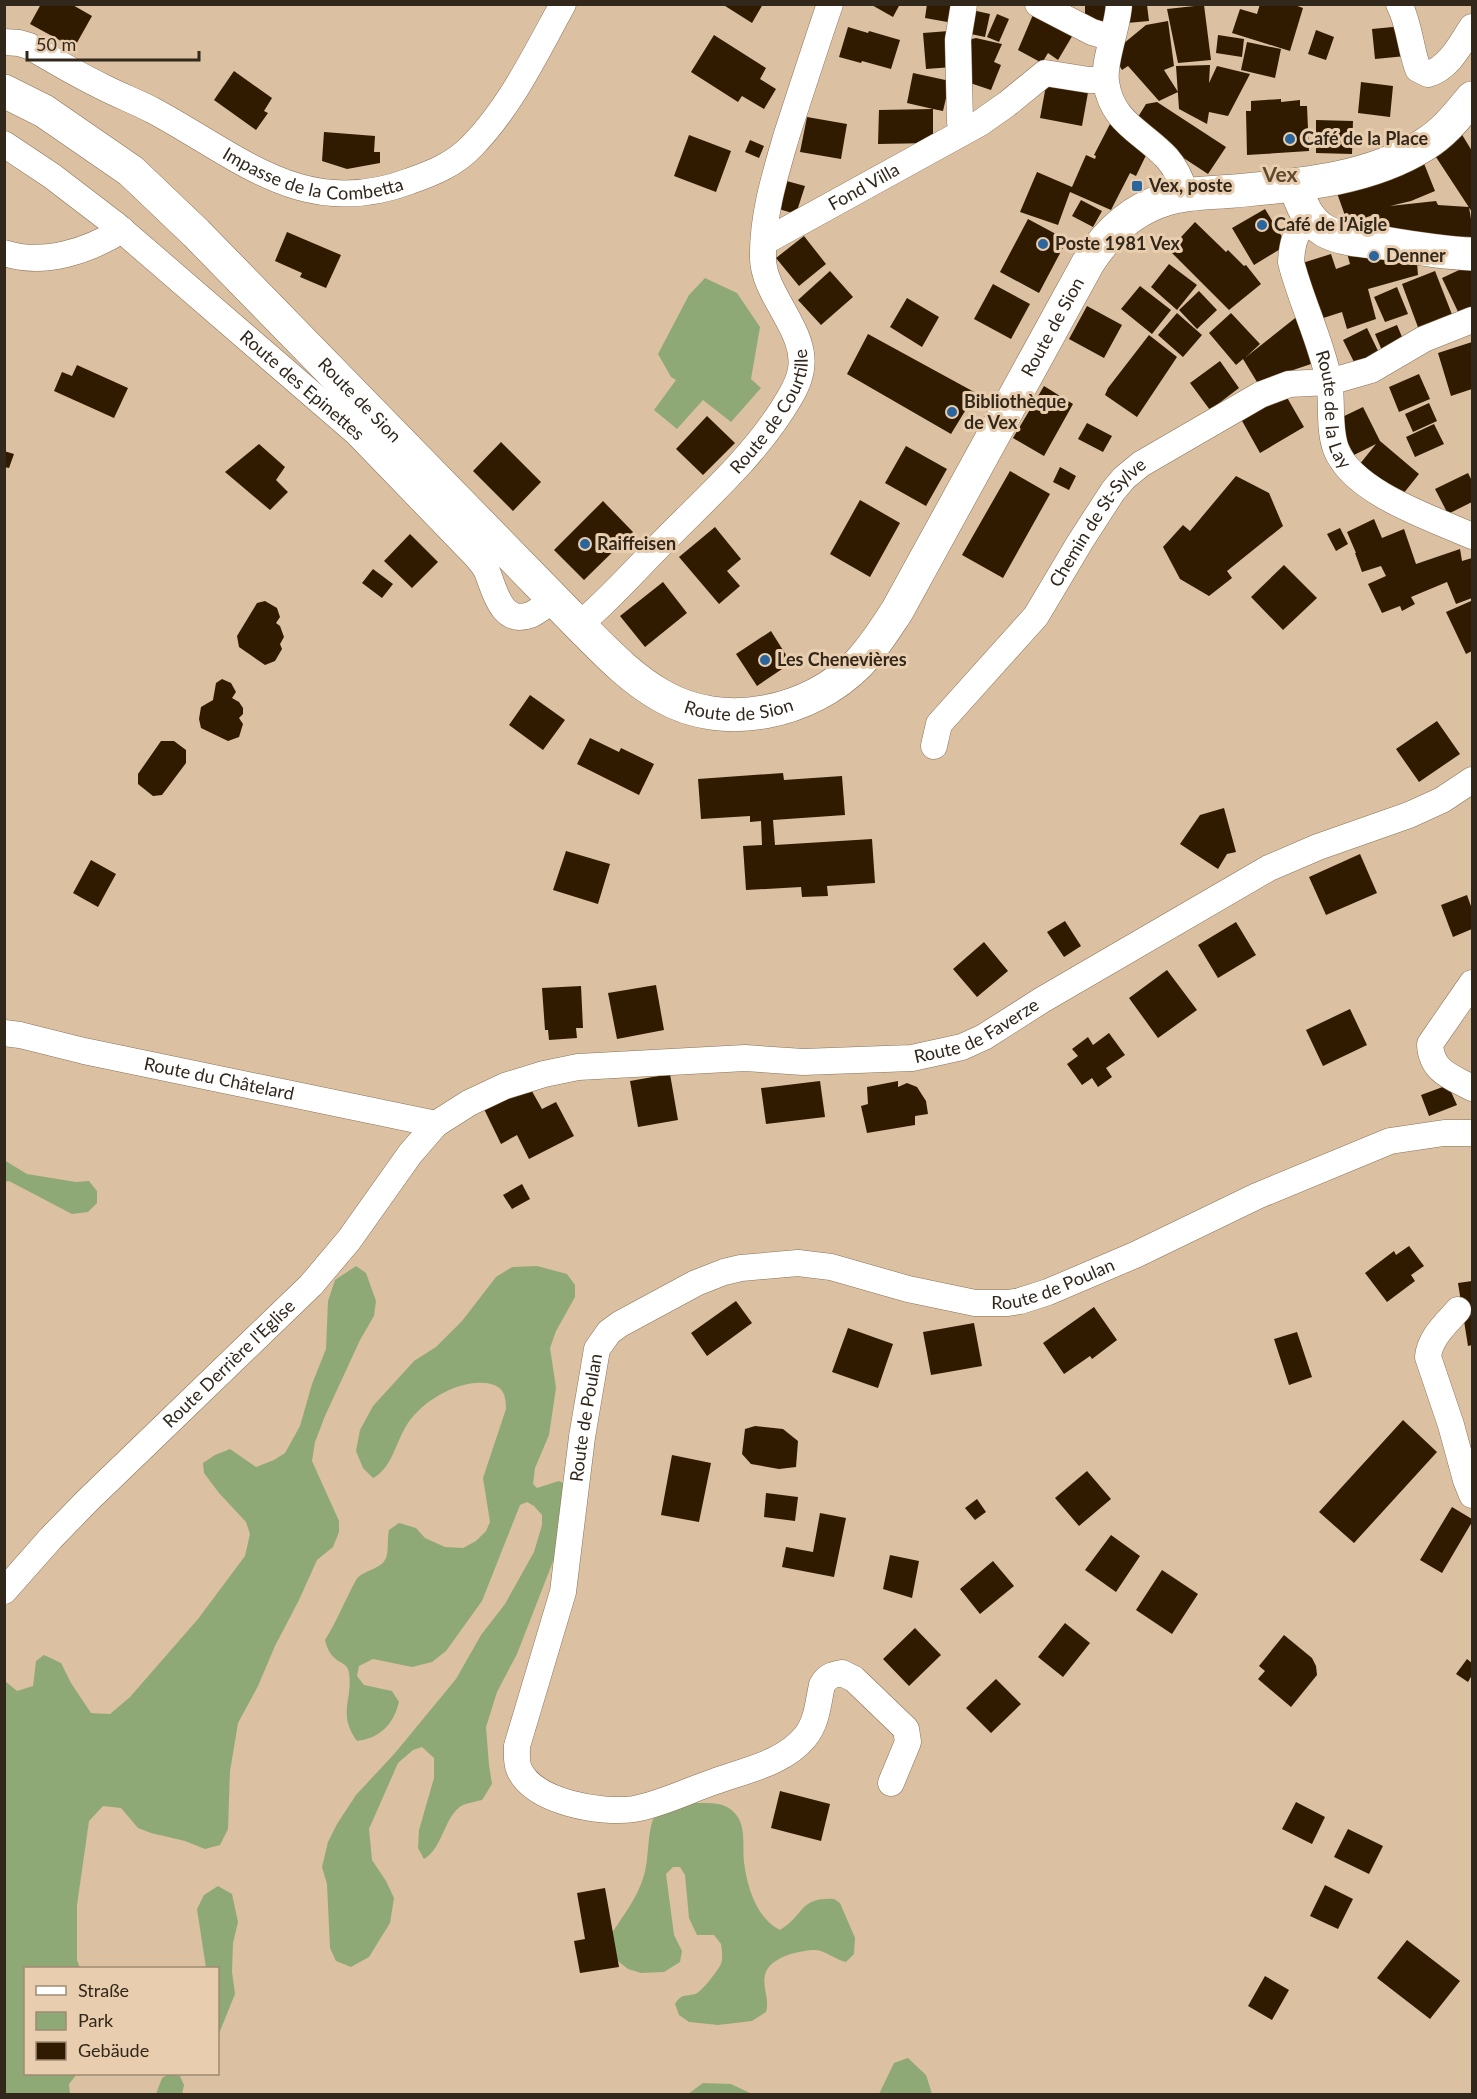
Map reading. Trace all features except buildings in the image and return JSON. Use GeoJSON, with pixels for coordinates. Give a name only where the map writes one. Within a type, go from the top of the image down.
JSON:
{"type":"FeatureCollection","features":[{"type":"Feature","properties":{"kind":"main road","name":"Route de Sion"},"geometry":{"type":"LineString","coordinates":[[4,68],[55,97],[99,133],[131,171]]}},
{"type":"Feature","properties":{"kind":"main road","name":"Route de Sion"},"geometry":{"type":"LineString","coordinates":[[4,91],[44,111],[131,171],[196,233],[579,626],[641,684],[664,698],[696,710],[737,714],[776,709],[813,696],[839,680],[872,648],[897,611],[1100,244],[1114,229],[1146,207],[1168,199],[1186,195],[1295,185],[1344,177],[1388,163],[1425,145],[1450,124],[1473,98]]}},
{"type":"Feature","properties":{"kind":"main road"},"geometry":{"type":"LineString","coordinates":[[1295,185],[1302,206],[1309,217],[1323,230],[1332,234],[1473,254]]}},
{"type":"Feature","properties":{"kind":"street","name":"Impasse de la Combetta"},"geometry":{"type":"LineString","coordinates":[[4,42],[29,46],[99,85],[152,110],[270,178],[298,189],[329,195],[361,193],[397,186],[438,171],[472,146],[500,113],[524,76],[563,4]]}},
{"type":"Feature","properties":{"kind":"street","name":"Route de Courtille"},"geometry":{"type":"LineString","coordinates":[[579,626],[741,462],[769,430],[792,394],[801,373],[801,355],[796,337],[767,277],[763,261],[766,211],[808,66],[830,4]]}},
{"type":"Feature","properties":{"kind":"street"},"geometry":{"type":"LineString","coordinates":[[964,4],[958,40],[960,122],[964,131]]}},
{"type":"Feature","properties":{"kind":"street"},"geometry":{"type":"LineString","coordinates":[[1038,4],[1092,32],[1112,38]]}},
{"type":"Feature","properties":{"kind":"street"},"geometry":{"type":"LineString","coordinates":[[1119,4],[1106,80],[1112,107],[1123,120],[1168,159],[1180,178],[1186,195]]}},
{"type":"Feature","properties":{"kind":"street"},"geometry":{"type":"LineString","coordinates":[[1399,4],[1408,26],[1414,57],[1419,69],[1428,74],[1437,71],[1447,63],[1473,27]]}},
{"type":"Feature","properties":{"kind":"street","name":"Fond Villa"},"geometry":{"type":"LineString","coordinates":[[764,242],[994,114],[1045,73],[1089,80],[1106,80]]}},
{"type":"Feature","properties":{"kind":"street","name":"Route des Epinettes"},"geometry":{"type":"LineString","coordinates":[[4,144],[52,176],[122,230],[357,433],[476,555],[488,574],[496,600],[506,610],[513,614],[527,616],[554,600]]}},
{"type":"Feature","properties":{"kind":"street","name":"Route de la Lay"},"geometry":{"type":"LineString","coordinates":[[1309,217],[1298,228],[1291,262],[1329,382],[1331,428],[1344,464],[1354,476],[1389,499],[1473,536]]}},
{"type":"Feature","properties":{"kind":"street"},"geometry":{"type":"LineString","coordinates":[[4,253],[26,257],[57,255],[93,246],[122,230]]}},
{"type":"Feature","properties":{"kind":"street","name":"Chemin de St-Sylve"},"geometry":{"type":"LineString","coordinates":[[934,746],[939,724],[1036,616],[1085,533],[1124,478],[1142,464],[1260,395],[1290,384],[1329,382],[1371,370],[1424,339],[1473,320]]}},
{"type":"Feature","properties":{"kind":"street","name":"Route de Faverze"},"geometry":{"type":"LineString","coordinates":[[436,1124],[469,1103],[505,1086],[543,1074],[578,1067],[734,1059],[803,1062],[912,1058],[962,1047],[984,1037],[1042,1000],[1269,868],[1318,847],[1410,815],[1442,800],[1473,780]]}},
{"type":"Feature","properties":{"kind":"street"},"geometry":{"type":"LineString","coordinates":[[1473,983],[1430,1044],[1430,1055],[1436,1067],[1473,1088]]}},
{"type":"Feature","properties":{"kind":"street","name":"Route du Châtelard"},"geometry":{"type":"LineString","coordinates":[[4,1032],[84,1051],[436,1124]]}},
{"type":"Feature","properties":{"kind":"street","name":"Route Derrière l'Eglise"},"geometry":{"type":"LineString","coordinates":[[4,1591],[87,1501],[312,1285],[349,1240],[410,1154],[436,1124]]}},
{"type":"Feature","properties":{"kind":"street","name":"Route de Poulan"},"geometry":{"type":"LineString","coordinates":[[891,1783],[908,1742],[906,1730],[854,1679],[842,1673],[830,1675],[825,1679],[811,1729],[790,1751],[771,1761],[657,1803],[623,1810],[584,1807],[552,1797],[528,1783],[519,1768],[517,1746],[563,1592],[582,1437],[597,1348],[609,1332],[620,1323],[696,1283],[724,1272],[741,1268],[798,1263],[831,1267],[908,1289],[975,1303],[1020,1301],[1048,1292],[1136,1255],[1257,1196],[1390,1141],[1444,1133],[1473,1133]]}},
{"type":"Feature","properties":{"kind":"street"},"geometry":{"type":"LineString","coordinates":[[1458,1310],[1435,1337],[1428,1357],[1451,1425],[1466,1480],[1473,1495]]}},
{"type":"Feature","properties":{"kind":"green space"},"geometry":{"type":"Polygon","coordinates":[[[705,278],[737,293],[760,327],[751,379],[761,388],[731,422],[703,400],[677,429],[654,410],[676,380],[671,377],[658,354],[689,295],[705,278]]]}},
{"type":"Feature","properties":{"kind":"green space"},"geometry":{"type":"Polygon","coordinates":[[[4,1160],[27,1174],[76,1182],[89,1181],[97,1191],[97,1203],[88,1212],[72,1214],[9,1181],[5,1182],[4,1160]]]}},
{"type":"Feature","properties":{"kind":"green space"},"geometry":{"type":"Polygon","coordinates":[[[356,1266],[366,1273],[376,1301],[374,1316],[360,1340],[315,1442],[312,1461],[339,1521],[339,1532],[333,1547],[317,1560],[258,1686],[238,1723],[230,1771],[228,1829],[220,1845],[205,1849],[138,1828],[121,1808],[103,1806],[89,1821],[77,1905],[77,1960],[80,1967],[24,1967],[24,2075],[76,2075],[69,2084],[70,2094],[5,2094],[5,1681],[17,1691],[33,1686],[36,1661],[44,1655],[61,1663],[91,1713],[110,1714],[130,1697],[198,1619],[245,1556],[250,1534],[246,1522],[204,1473],[203,1463],[230,1449],[256,1467],[285,1453],[300,1426],[312,1384],[326,1349],[328,1301],[335,1280],[356,1266]]]}},
{"type":"Feature","properties":{"kind":"green space"},"geometry":{"type":"Polygon","coordinates":[[[537,1266],[567,1274],[575,1285],[575,1297],[556,1331],[550,1348],[556,1388],[549,1435],[535,1468],[533,1484],[537,1488],[559,1481],[565,1484],[566,1493],[559,1516],[557,1551],[517,1654],[497,1692],[486,1727],[492,1784],[482,1800],[463,1805],[457,1810],[436,1847],[424,1859],[418,1848],[419,1830],[434,1778],[434,1758],[422,1747],[413,1750],[398,1763],[369,1829],[372,1860],[394,1898],[390,1923],[369,1957],[351,1967],[336,1961],[330,1948],[327,1884],[322,1867],[328,1842],[356,1795],[395,1753],[456,1679],[481,1635],[505,1604],[534,1552],[542,1525],[542,1515],[534,1506],[527,1502],[520,1505],[482,1601],[446,1651],[432,1662],[412,1667],[373,1659],[359,1666],[357,1676],[364,1685],[392,1691],[399,1702],[393,1717],[384,1729],[372,1737],[357,1741],[351,1731],[347,1715],[350,1683],[348,1668],[331,1654],[325,1640],[356,1580],[384,1562],[387,1555],[389,1530],[399,1523],[416,1528],[425,1538],[445,1547],[463,1548],[476,1541],[486,1531],[490,1522],[483,1478],[506,1409],[505,1397],[499,1387],[479,1383],[454,1388],[430,1401],[411,1418],[388,1463],[373,1478],[363,1468],[356,1451],[360,1430],[373,1406],[414,1361],[436,1347],[462,1321],[496,1277],[512,1267],[537,1266]]]}},
{"type":"Feature","properties":{"kind":"green space"},"geometry":{"type":"Polygon","coordinates":[[[694,1803],[724,1805],[738,1818],[743,1831],[744,1862],[750,1891],[759,1910],[772,1925],[780,1930],[808,1904],[823,1899],[834,1899],[840,1903],[855,1938],[854,1954],[846,1962],[816,1950],[794,1953],[772,1964],[764,1980],[766,2012],[752,2021],[718,2025],[689,2022],[679,2015],[675,2004],[677,2001],[702,1989],[721,1964],[722,1957],[721,1944],[714,1935],[697,1935],[689,1918],[685,1875],[680,1867],[673,1867],[666,1874],[674,1935],[682,1951],[680,1962],[664,1972],[641,1973],[628,1969],[613,1957],[607,1941],[630,1906],[641,1884],[646,1868],[653,1819],[669,1810],[694,1803]]]}},
{"type":"Feature","properties":{"kind":"green space"},"geometry":{"type":"Polygon","coordinates":[[[218,1886],[232,1894],[238,1922],[233,1943],[232,1972],[235,1994],[219,2034],[219,1967],[206,1967],[197,1909],[204,1895],[218,1886]]]}},
{"type":"Feature","properties":{"kind":"green space"},"geometry":{"type":"Polygon","coordinates":[[[908,2058],[926,2075],[932,2094],[879,2094],[894,2063],[908,2058]]]}},
{"type":"Feature","properties":{"kind":"green space"},"geometry":{"type":"Polygon","coordinates":[[[167,2075],[180,2076],[184,2085],[182,2094],[156,2094],[162,2078],[167,2075]]]}},
{"type":"Feature","properties":{"kind":"green space"},"geometry":{"type":"Polygon","coordinates":[[[703,2083],[731,2084],[752,2094],[688,2094],[703,2083]]]}},
{"type":"Feature","properties":{"kind":"place","name":"Café de la Place"},"geometry":{"type":"Point","coordinates":[1290,139]}},
{"type":"Feature","properties":{"kind":"place","name":"Vex, poste"},"geometry":{"type":"Point","coordinates":[1137,186]}},
{"type":"Feature","properties":{"kind":"place","name":"Café de l’Aigle"},"geometry":{"type":"Point","coordinates":[1262,225]}},
{"type":"Feature","properties":{"kind":"place","name":"Poste 1981 Vex"},"geometry":{"type":"Point","coordinates":[1043,244]}},
{"type":"Feature","properties":{"kind":"place","name":"Denner"},"geometry":{"type":"Point","coordinates":[1374,256]}},
{"type":"Feature","properties":{"kind":"place","name":"Bibliothèque de Vex"},"geometry":{"type":"Point","coordinates":[952,412]}},
{"type":"Feature","properties":{"kind":"place","name":"Raiffeisen"},"geometry":{"type":"Point","coordinates":[585,544]}},
{"type":"Feature","properties":{"kind":"place","name":"Les Chenevières"},"geometry":{"type":"Point","coordinates":[765,660]}},
{"type":"Feature","properties":{"kind":"district","name":"Vex"},"geometry":{"type":"Point","coordinates":[1280,175]}}]}
